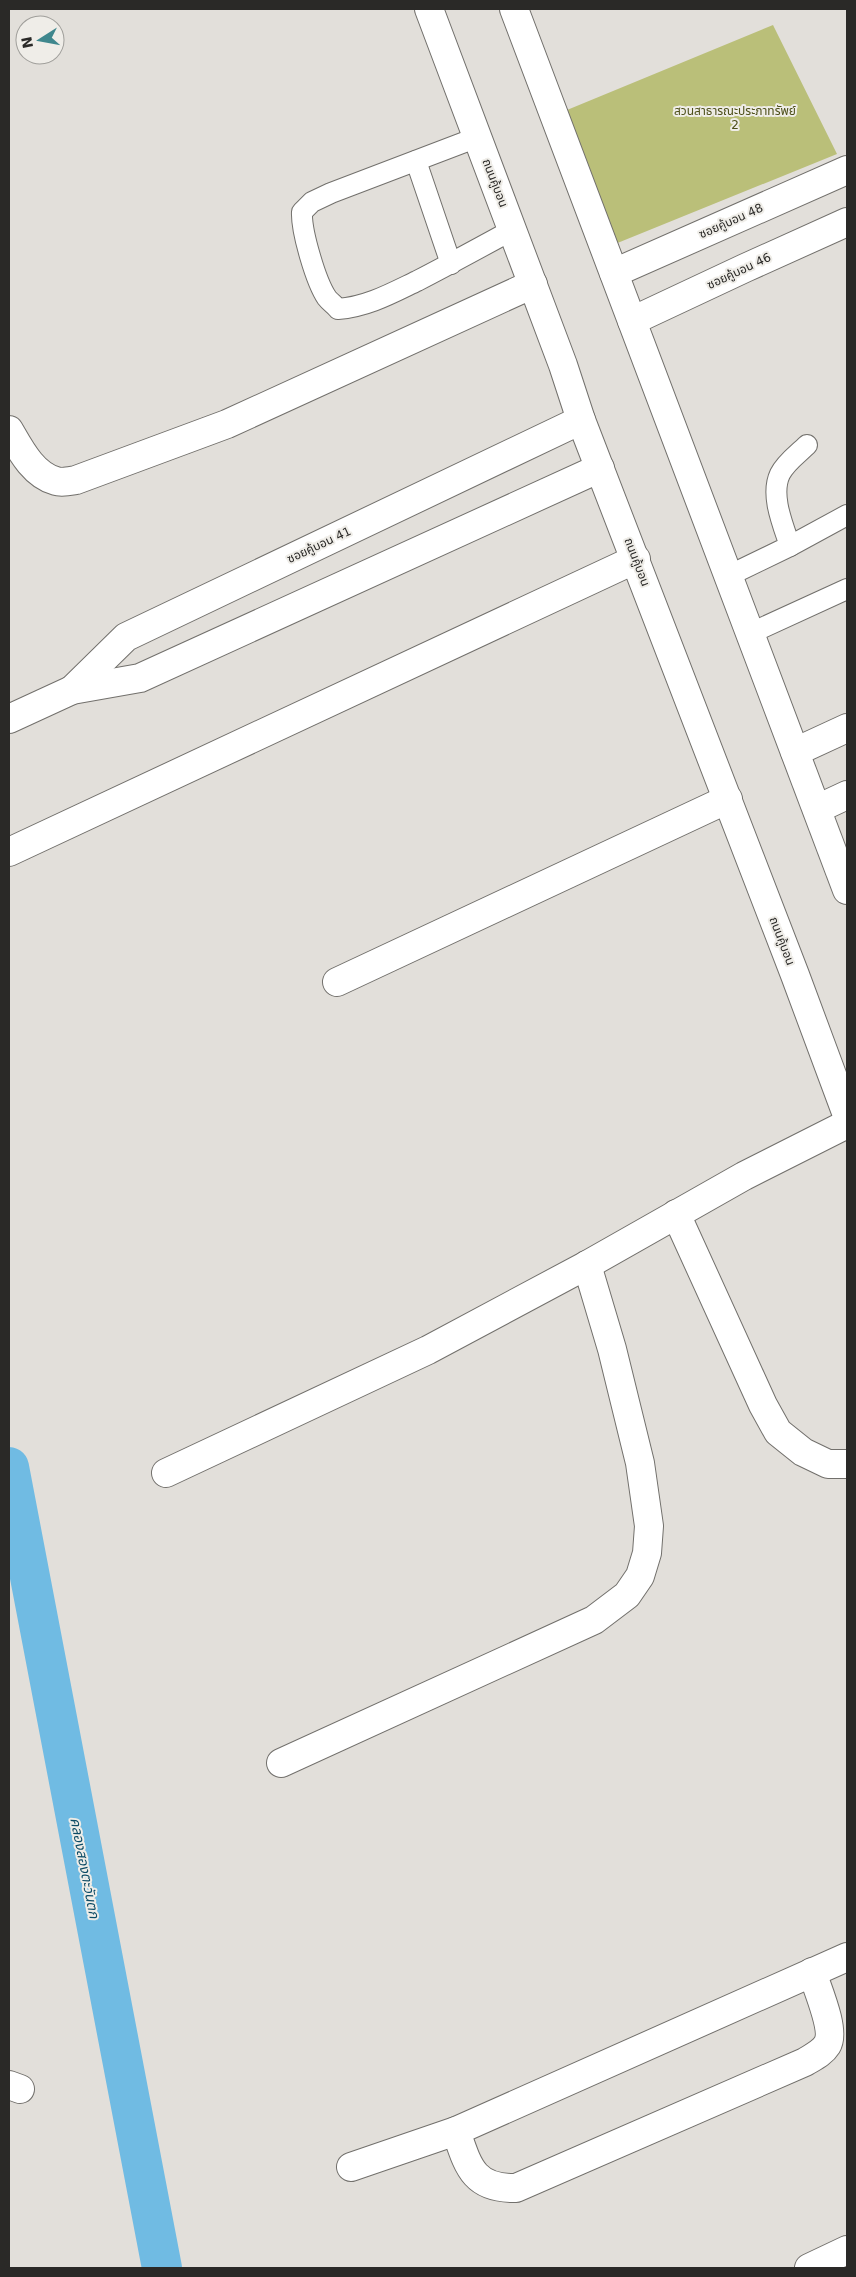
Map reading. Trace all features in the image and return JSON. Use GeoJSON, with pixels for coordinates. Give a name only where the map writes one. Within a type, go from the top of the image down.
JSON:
{"type":"FeatureCollection","features":[{"type":"Feature","properties":{"kind":"street","name":"ถนนคู้บอน"},"geometry":{"type":"LineString","coordinates":[[429,9],[564,365],[581,420],[728,799],[847,1115]]}},
{"type":"Feature","properties":{"kind":"street"},"geometry":{"type":"LineString","coordinates":[[514,9],[847,890]]}},
{"type":"Feature","properties":{"kind":"street","name":"ซอยคู้บอน 48"},"geometry":{"type":"LineString","coordinates":[[614,273],[847,170]]}},
{"type":"Feature","properties":{"kind":"street","name":"ซอยคู้บอน 46"},"geometry":{"type":"LineString","coordinates":[[632,321],[847,222]]}},
{"type":"Feature","properties":{"kind":"street"},"geometry":{"type":"LineString","coordinates":[[9,430],[23,454],[37,470],[57,482],[76,480],[227,424],[533,284]]}},
{"type":"Feature","properties":{"kind":"street","name":"ซอยคู้บอน 41"},"geometry":{"type":"LineString","coordinates":[[72,690],[126,637],[581,420]]}},
{"type":"Feature","properties":{"kind":"street","name":"ซอยคู้บอน 41"},"geometry":{"type":"LineString","coordinates":[[9,719],[72,690],[140,678],[600,468]]}},
{"type":"Feature","properties":{"kind":"street"},"geometry":{"type":"LineString","coordinates":[[9,852],[636,559]]}},
{"type":"Feature","properties":{"kind":"street"},"geometry":{"type":"LineString","coordinates":[[795,752],[847,728]]}},
{"type":"Feature","properties":{"kind":"street"},"geometry":{"type":"LineString","coordinates":[[817,809],[847,795]]}},
{"type":"Feature","properties":{"kind":"street"},"geometry":{"type":"LineString","coordinates":[[337,982],[728,799]]}},
{"type":"Feature","properties":{"kind":"street"},"geometry":{"type":"LineString","coordinates":[[166,1473],[428,1350],[587,1265],[744,1176],[847,1124]]}},
{"type":"Feature","properties":{"kind":"street"},"geometry":{"type":"LineString","coordinates":[[676,1214],[763,1405],[778,1432],[803,1452],[828,1464],[847,1464]]}},
{"type":"Feature","properties":{"kind":"street"},"geometry":{"type":"LineString","coordinates":[[281,1762],[594,1620],[627,1596],[640,1576],[647,1554],[649,1526],[640,1463],[612,1349],[587,1265]]}},
{"type":"Feature","properties":{"kind":"street"},"geometry":{"type":"LineString","coordinates":[[351,2167],[456,2131],[847,1957]]}},
{"type":"Feature","properties":{"kind":"street"},"geometry":{"type":"LineString","coordinates":[[456,2131],[468,2166],[482,2181],[498,2188],[516,2188],[805,2062],[820,2053],[828,2043],[830,2032],[812,1972]]}},
{"type":"Feature","properties":{"kind":"street"},"geometry":{"type":"LineString","coordinates":[[809,2268],[847,2250]]}},
{"type":"Feature","properties":{"kind":"lane"},"geometry":{"type":"LineString","coordinates":[[478,137],[312,202],[302,212],[302,223],[319,281],[328,299],[338,309],[355,308],[380,299],[451,264],[512,230]]}},
{"type":"Feature","properties":{"kind":"lane"},"geometry":{"type":"LineString","coordinates":[[416,161],[451,264]]}},
{"type":"Feature","properties":{"kind":"lane"},"geometry":{"type":"LineString","coordinates":[[790,546],[780,512],[777,490],[780,474],[807,445]]}},
{"type":"Feature","properties":{"kind":"lane"},"geometry":{"type":"LineString","coordinates":[[728,576],[790,546],[847,515]]}},
{"type":"Feature","properties":{"kind":"lane"},"geometry":{"type":"LineString","coordinates":[[751,634],[847,589]]}},
{"type":"Feature","properties":{"kind":"green space","name":"สวนสาธารณะประภาทรัพย์ 2"},"geometry":{"type":"Polygon","coordinates":[[[773,25],[837,154],[615,244],[590,169],[567,110],[773,25]]]}},
{"type":"Feature","properties":{"kind":"waterway","name":"คลองสองตะวันตก"},"geometry":{"type":"LineString","coordinates":[[9,1467],[162,2268]]}}]}
